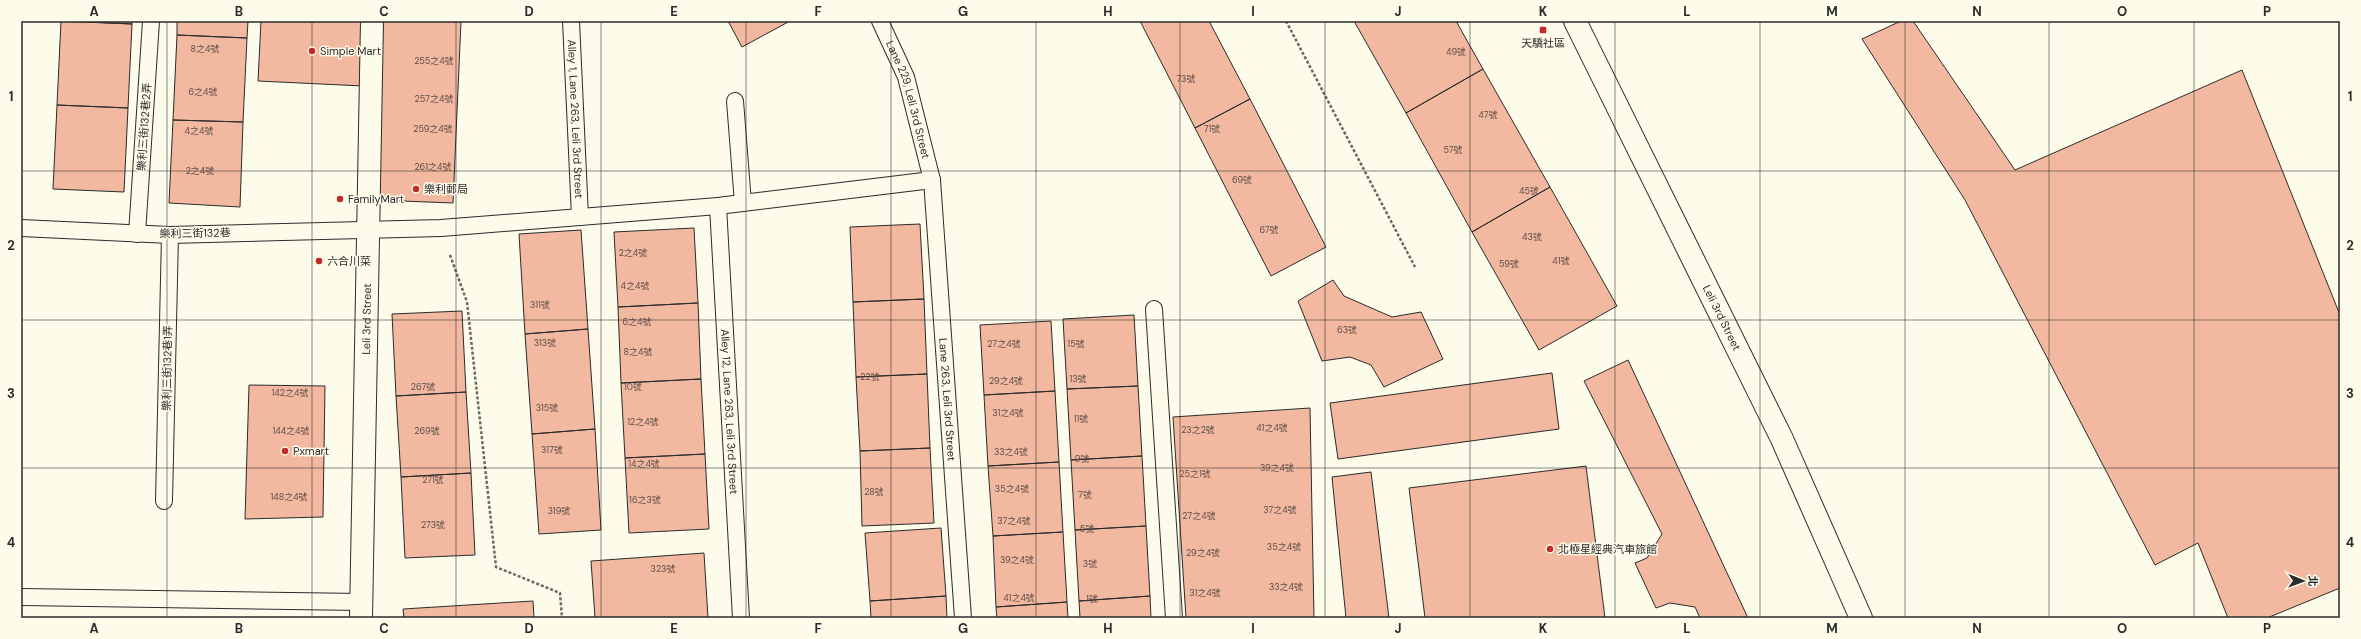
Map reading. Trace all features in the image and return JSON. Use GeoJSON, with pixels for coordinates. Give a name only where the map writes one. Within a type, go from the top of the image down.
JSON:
{"type":"FeatureCollection","features":[{"type":"Feature","properties":{"kind":"street","name":"Leli 3rd Street"},"geometry":{"type":"LineString","coordinates":[[362,610],[372,21]]}},
{"type":"Feature","properties":{"kind":"street","name":"Leli 3rd Street"},"geometry":{"type":"LineString","coordinates":[[1575,21],[1782,439],[1861,618]]}},
{"type":"Feature","properties":{"kind":"lane","name":"樂利三街132巷2弄"},"geometry":{"type":"LineString","coordinates":[[138,234],[151,21]]}},
{"type":"Feature","properties":{"kind":"lane","name":"Alley 1, Lane 263, Leli 3rd Street"},"geometry":{"type":"LineString","coordinates":[[570,21],[580,217]]}},
{"type":"Feature","properties":{"kind":"lane","name":"Lane 229, Leli 3rd Street"},"geometry":{"type":"LineString","coordinates":[[880,21],[906,77],[932,180]]}},
{"type":"Feature","properties":{"kind":"lane"},"geometry":{"type":"LineString","coordinates":[[735,101],[743,203]]}},
{"type":"Feature","properties":{"kind":"lane","name":"樂利三街132巷"},"geometry":{"type":"LineString","coordinates":[[21,228],[170,235],[368,228],[441,228],[718,206],[932,180]]}},
{"type":"Feature","properties":{"kind":"lane","name":"Lane 263, Leli 3rd Street"},"geometry":{"type":"LineString","coordinates":[[932,180],[963,618]]}},
{"type":"Feature","properties":{"kind":"lane","name":"Alley 12, Lane 263, Leli 3rd Street"},"geometry":{"type":"LineString","coordinates":[[718,206],[740,618]]}},
{"type":"Feature","properties":{"kind":"lane","name":"樂利三街132巷1弄"},"geometry":{"type":"LineString","coordinates":[[164,501],[170,235]]}},
{"type":"Feature","properties":{"kind":"lane"},"geometry":{"type":"LineString","coordinates":[[1154,309],[1174,618]]}},
{"type":"Feature","properties":{"kind":"lane"},"geometry":{"type":"LineString","coordinates":[[21,597],[362,610]]}},
{"type":"Feature","properties":{"kind":"path"},"geometry":{"type":"LineString","coordinates":[[1286,21],[1415,268]]}},
{"type":"Feature","properties":{"kind":"path"},"geometry":{"type":"LineString","coordinates":[[441,228],[467,302],[496,567],[560,593],[562,618]]}},
{"type":"Feature","properties":{"kind":"building"},"geometry":{"type":"Polygon","coordinates":[[[61,21],[132,24],[128,108],[57,105],[61,21]]]}},
{"type":"Feature","properties":{"kind":"building"},"geometry":{"type":"Polygon","coordinates":[[[64,21],[132,21],[132,24],[64,21]]]}},
{"type":"Feature","properties":{"kind":"building"},"geometry":{"type":"Polygon","coordinates":[[[177,21],[248,21],[247,38],[177,35],[177,21]]]}},
{"type":"Feature","properties":{"kind":"building","name":"Simple Mart"},"geometry":{"type":"Polygon","coordinates":[[[261,21],[366,21],[363,86],[258,81],[261,21]]]}},
{"type":"Feature","properties":{"kind":"building"},"geometry":{"type":"Polygon","coordinates":[[[383,21],[461,21],[453,203],[376,200],[383,21]]]}},
{"type":"Feature","properties":{"kind":"building"},"geometry":{"type":"Polygon","coordinates":[[[728,21],[790,21],[742,47],[728,21]]]}},
{"type":"Feature","properties":{"kind":"building"},"geometry":{"type":"Polygon","coordinates":[[[1140,21],[1209,21],[1250,99],[1195,128],[1140,21]]]}},
{"type":"Feature","properties":{"kind":"building"},"geometry":{"type":"Polygon","coordinates":[[[1354,21],[1456,21],[1483,69],[1406,113],[1354,21]]]}},
{"type":"Feature","properties":{"kind":"building"},"geometry":{"type":"Polygon","coordinates":[[[1901,21],[1913,21],[2015,170],[2242,70],[2340,315],[2340,588],[2267,618],[2228,618],[2198,543],[2155,565],[1965,200],[1862,39],[1901,21]]]}},
{"type":"Feature","properties":{"kind":"building"},"geometry":{"type":"Polygon","coordinates":[[[177,35],[247,38],[243,122],[173,120],[177,35]]]}},
{"type":"Feature","properties":{"kind":"building"},"geometry":{"type":"Polygon","coordinates":[[[1483,69],[1550,187],[1472,232],[1406,113],[1483,69]]]}},
{"type":"Feature","properties":{"kind":"building"},"geometry":{"type":"Polygon","coordinates":[[[1250,99],[1326,247],[1271,276],[1195,128],[1250,99]]]}},
{"type":"Feature","properties":{"kind":"building"},"geometry":{"type":"Polygon","coordinates":[[[57,105],[128,108],[124,192],[53,189],[57,105]]]}},
{"type":"Feature","properties":{"kind":"building"},"geometry":{"type":"Polygon","coordinates":[[[173,120],[243,122],[240,207],[169,203],[173,120]]]}},
{"type":"Feature","properties":{"kind":"building"},"geometry":{"type":"Polygon","coordinates":[[[1550,187],[1617,306],[1539,350],[1472,232],[1550,187]]]}},
{"type":"Feature","properties":{"kind":"building"},"geometry":{"type":"Polygon","coordinates":[[[920,224],[924,299],[853,302],[850,227],[920,224]]]}},
{"type":"Feature","properties":{"kind":"building"},"geometry":{"type":"Polygon","coordinates":[[[694,228],[698,303],[618,307],[614,232],[694,228]]]}},
{"type":"Feature","properties":{"kind":"building"},"geometry":{"type":"Polygon","coordinates":[[[581,230],[588,329],[525,334],[519,234],[581,230]]]}},
{"type":"Feature","properties":{"kind":"building"},"geometry":{"type":"Polygon","coordinates":[[[1333,280],[1344,296],[1392,317],[1421,312],[1443,359],[1384,387],[1371,365],[1350,357],[1322,361],[1298,301],[1333,280]]]}},
{"type":"Feature","properties":{"kind":"building"},"geometry":{"type":"Polygon","coordinates":[[[924,299],[927,374],[856,377],[853,302],[924,299]]]}},
{"type":"Feature","properties":{"kind":"building"},"geometry":{"type":"Polygon","coordinates":[[[698,303],[701,379],[621,383],[618,307],[698,303]]]}},
{"type":"Feature","properties":{"kind":"building"},"geometry":{"type":"Polygon","coordinates":[[[462,311],[466,392],[396,396],[392,314],[462,311]]]}},
{"type":"Feature","properties":{"kind":"building"},"geometry":{"type":"Polygon","coordinates":[[[1134,315],[1138,386],[1067,389],[1063,319],[1134,315]]]}},
{"type":"Feature","properties":{"kind":"building"},"geometry":{"type":"Polygon","coordinates":[[[1051,321],[1055,391],[984,395],[980,325],[1051,321]]]}},
{"type":"Feature","properties":{"kind":"building"},"geometry":{"type":"Polygon","coordinates":[[[588,329],[595,429],[532,434],[525,334],[588,329]]]}},
{"type":"Feature","properties":{"kind":"building"},"geometry":{"type":"Polygon","coordinates":[[[1628,360],[1748,618],[1700,618],[1695,607],[1670,603],[1656,608],[1635,563],[1647,558],[1662,534],[1584,381],[1628,360]]]}},
{"type":"Feature","properties":{"kind":"building"},"geometry":{"type":"Polygon","coordinates":[[[1552,373],[1559,429],[1338,459],[1330,403],[1552,373]]]}},
{"type":"Feature","properties":{"kind":"building"},"geometry":{"type":"Polygon","coordinates":[[[927,374],[930,448],[860,451],[856,377],[927,374]]]}},
{"type":"Feature","properties":{"kind":"building"},"geometry":{"type":"Polygon","coordinates":[[[701,379],[705,454],[625,458],[621,383],[701,379]]]}},
{"type":"Feature","properties":{"kind":"building","name":"Pxmart"},"geometry":{"type":"Polygon","coordinates":[[[249,385],[325,386],[323,517],[245,519],[249,385]]]}},
{"type":"Feature","properties":{"kind":"building"},"geometry":{"type":"Polygon","coordinates":[[[1138,386],[1142,456],[1071,460],[1067,389],[1138,386]]]}},
{"type":"Feature","properties":{"kind":"building"},"geometry":{"type":"Polygon","coordinates":[[[1055,391],[1059,462],[988,466],[984,395],[1055,391]]]}},
{"type":"Feature","properties":{"kind":"building"},"geometry":{"type":"Polygon","coordinates":[[[466,392],[471,473],[401,477],[396,396],[466,392]]]}},
{"type":"Feature","properties":{"kind":"building"},"geometry":{"type":"Polygon","coordinates":[[[1310,408],[1314,618],[1186,618],[1173,417],[1310,408]]]}},
{"type":"Feature","properties":{"kind":"building"},"geometry":{"type":"Polygon","coordinates":[[[595,429],[601,530],[539,534],[532,434],[595,429]]]}},
{"type":"Feature","properties":{"kind":"building"},"geometry":{"type":"Polygon","coordinates":[[[930,448],[934,523],[862,526],[860,451],[930,448]]]}},
{"type":"Feature","properties":{"kind":"building"},"geometry":{"type":"Polygon","coordinates":[[[705,454],[709,529],[629,533],[625,458],[705,454]]]}},
{"type":"Feature","properties":{"kind":"building"},"geometry":{"type":"Polygon","coordinates":[[[1142,456],[1146,526],[1075,530],[1071,460],[1142,456]]]}},
{"type":"Feature","properties":{"kind":"building"},"geometry":{"type":"Polygon","coordinates":[[[1059,462],[1063,532],[993,536],[988,466],[1059,462]]]}},
{"type":"Feature","properties":{"kind":"building"},"geometry":{"type":"Polygon","coordinates":[[[1586,466],[1605,618],[1425,618],[1409,488],[1586,466]]]}},
{"type":"Feature","properties":{"kind":"building"},"geometry":{"type":"Polygon","coordinates":[[[1371,472],[1389,618],[1346,618],[1332,477],[1371,472]]]}},
{"type":"Feature","properties":{"kind":"building"},"geometry":{"type":"Polygon","coordinates":[[[471,473],[475,555],[405,558],[401,477],[471,473]]]}},
{"type":"Feature","properties":{"kind":"building"},"geometry":{"type":"Polygon","coordinates":[[[1146,526],[1150,596],[1079,601],[1075,530],[1146,526]]]}},
{"type":"Feature","properties":{"kind":"building"},"geometry":{"type":"Polygon","coordinates":[[[941,528],[946,596],[870,601],[865,533],[941,528]]]}},
{"type":"Feature","properties":{"kind":"building"},"geometry":{"type":"Polygon","coordinates":[[[1063,532],[1067,602],[996,607],[993,536],[1063,532]]]}},
{"type":"Feature","properties":{"kind":"building"},"geometry":{"type":"Polygon","coordinates":[[[704,553],[708,618],[595,618],[591,561],[704,553]]]}},
{"type":"Feature","properties":{"kind":"building"},"geometry":{"type":"Polygon","coordinates":[[[946,596],[947,618],[871,618],[870,601],[946,596]]]}},
{"type":"Feature","properties":{"kind":"building"},"geometry":{"type":"Polygon","coordinates":[[[1150,596],[1151,618],[1080,618],[1079,601],[1150,596]]]}},
{"type":"Feature","properties":{"kind":"building"},"geometry":{"type":"Polygon","coordinates":[[[533,601],[534,618],[404,618],[403,609],[533,601]]]}},
{"type":"Feature","properties":{"kind":"building"},"geometry":{"type":"Polygon","coordinates":[[[1067,602],[1068,618],[997,618],[996,607],[1067,602]]]}},
{"type":"Feature","properties":{"kind":"place","name":"天驕社區"},"geometry":{"type":"Point","coordinates":[1543,30]}},
{"type":"Feature","properties":{"kind":"place","name":"Simple Mart"},"geometry":{"type":"Point","coordinates":[312,51]}},
{"type":"Feature","properties":{"kind":"place","name":"樂利郵局"},"geometry":{"type":"Point","coordinates":[416,189]}},
{"type":"Feature","properties":{"kind":"place","name":"FamilyMart"},"geometry":{"type":"Point","coordinates":[340,199]}},
{"type":"Feature","properties":{"kind":"place","name":"六合川菜"},"geometry":{"type":"Point","coordinates":[319,261]}},
{"type":"Feature","properties":{"kind":"place","name":"Pxmart"},"geometry":{"type":"Point","coordinates":[285,451]}},
{"type":"Feature","properties":{"kind":"place","name":"北極星經典汽車旅館"},"geometry":{"type":"Point","coordinates":[1550,549]}}]}
